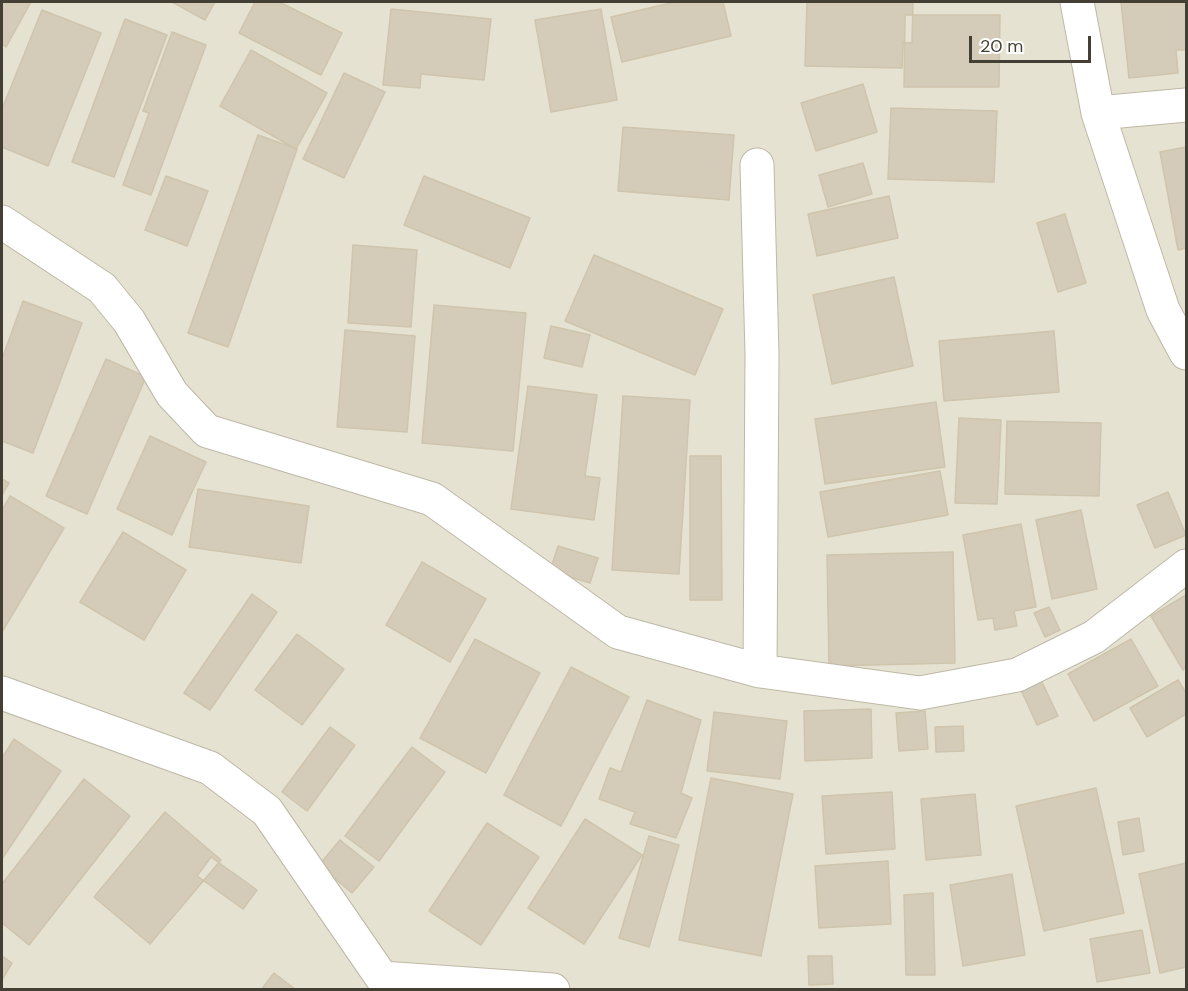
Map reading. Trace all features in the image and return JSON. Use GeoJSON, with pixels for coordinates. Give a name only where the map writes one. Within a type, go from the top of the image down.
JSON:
{"type":"FeatureCollection","features":[{"type":"Feature","properties":{"kind":"street"},"geometry":{"type":"LineString","coordinates":[[1077,2],[1098,113],[1162,310],[1186,353]]}},
{"type":"Feature","properties":{"kind":"street"},"geometry":{"type":"LineString","coordinates":[[1098,113],[1186,105]]}},
{"type":"Feature","properties":{"kind":"street"},"geometry":{"type":"LineString","coordinates":[[757,165],[762,354],[760,671]]}},
{"type":"Feature","properties":{"kind":"street"},"geometry":{"type":"LineString","coordinates":[[2,222],[102,288],[129,321],[172,394],[207,431],[432,499],[618,632],[760,671],[920,693],[1017,675],[1094,637],[1186,566]]}},
{"type":"Feature","properties":{"kind":"street"},"geometry":{"type":"LineString","coordinates":[[2,693],[210,768],[267,811],[380,984],[553,990]]}},
{"type":"Feature","properties":{"kind":"shaded area"},"geometry":{"type":"Polygon","coordinates":[[[2,2],[1186,2],[1186,989],[2,989],[2,2]]]}},
{"type":"Feature","properties":{"kind":"building"},"geometry":{"type":"Polygon","coordinates":[[[2,2],[31,2],[6,47],[2,44],[2,2]]]}},
{"type":"Feature","properties":{"kind":"building"},"geometry":{"type":"Polygon","coordinates":[[[172,2],[215,2],[205,20],[172,2]]]}},
{"type":"Feature","properties":{"kind":"building"},"geometry":{"type":"Polygon","coordinates":[[[255,2],[279,2],[342,33],[321,75],[239,33],[255,2]]]}},
{"type":"Feature","properties":{"kind":"building"},"geometry":{"type":"Polygon","coordinates":[[[675,2],[723,2],[731,36],[622,62],[611,17],[675,2]]]}},
{"type":"Feature","properties":{"kind":"building"},"geometry":{"type":"Polygon","coordinates":[[[807,2],[913,2],[912,43],[903,42],[902,68],[805,66],[807,2]]]}},
{"type":"Feature","properties":{"kind":"building"},"geometry":{"type":"Polygon","coordinates":[[[1121,2],[1186,2],[1186,50],[1176,50],[1178,73],[1129,78],[1121,2]]]}},
{"type":"Feature","properties":{"kind":"building"},"geometry":{"type":"Polygon","coordinates":[[[391,9],[491,19],[484,80],[421,74],[420,88],[383,85],[391,9]]]}},
{"type":"Feature","properties":{"kind":"building"},"geometry":{"type":"Polygon","coordinates":[[[601,9],[617,100],[551,112],[535,20],[601,9]]]}},
{"type":"Feature","properties":{"kind":"building"},"geometry":{"type":"Polygon","coordinates":[[[42,10],[101,33],[48,166],[2,147],[2,109],[42,10]]]}},
{"type":"Feature","properties":{"kind":"building"},"geometry":{"type":"Polygon","coordinates":[[[905,15],[1000,15],[999,87],[904,87],[905,15]]]}},
{"type":"Feature","properties":{"kind":"building"},"geometry":{"type":"Polygon","coordinates":[[[125,19],[167,35],[114,177],[72,162],[125,19]]]}},
{"type":"Feature","properties":{"kind":"building"},"geometry":{"type":"Polygon","coordinates":[[[172,32],[206,45],[151,195],[123,185],[149,113],[143,111],[172,32]]]}},
{"type":"Feature","properties":{"kind":"building"},"geometry":{"type":"Polygon","coordinates":[[[251,50],[327,93],[296,149],[220,106],[251,50]]]}},
{"type":"Feature","properties":{"kind":"building"},"geometry":{"type":"Polygon","coordinates":[[[344,73],[385,92],[344,178],[303,159],[344,73]]]}},
{"type":"Feature","properties":{"kind":"building"},"geometry":{"type":"Polygon","coordinates":[[[863,84],[877,132],[816,151],[801,103],[863,84]]]}},
{"type":"Feature","properties":{"kind":"building"},"geometry":{"type":"Polygon","coordinates":[[[891,108],[997,111],[994,182],[888,179],[891,108]]]}},
{"type":"Feature","properties":{"kind":"building"},"geometry":{"type":"Polygon","coordinates":[[[623,127],[734,135],[729,200],[618,191],[623,127]]]}},
{"type":"Feature","properties":{"kind":"building"},"geometry":{"type":"Polygon","coordinates":[[[258,135],[297,149],[228,347],[188,333],[258,135]]]}},
{"type":"Feature","properties":{"kind":"building"},"geometry":{"type":"Polygon","coordinates":[[[1186,147],[1186,248],[1178,250],[1160,152],[1186,147]]]}},
{"type":"Feature","properties":{"kind":"building"},"geometry":{"type":"Polygon","coordinates":[[[863,163],[872,194],[828,207],[819,175],[863,163]]]}},
{"type":"Feature","properties":{"kind":"building"},"geometry":{"type":"Polygon","coordinates":[[[166,176],[208,191],[187,246],[145,230],[166,176]]]}},
{"type":"Feature","properties":{"kind":"building"},"geometry":{"type":"Polygon","coordinates":[[[424,176],[530,218],[510,268],[404,225],[424,176]]]}},
{"type":"Feature","properties":{"kind":"building"},"geometry":{"type":"Polygon","coordinates":[[[889,196],[898,238],[817,256],[808,214],[889,196]]]}},
{"type":"Feature","properties":{"kind":"building"},"geometry":{"type":"Polygon","coordinates":[[[1065,214],[1086,283],[1058,292],[1037,223],[1065,214]]]}},
{"type":"Feature","properties":{"kind":"building"},"geometry":{"type":"Polygon","coordinates":[[[353,245],[417,250],[411,327],[348,323],[353,245]]]}},
{"type":"Feature","properties":{"kind":"building"},"geometry":{"type":"Polygon","coordinates":[[[594,255],[723,309],[695,375],[565,321],[594,255]]]}},
{"type":"Feature","properties":{"kind":"building"},"geometry":{"type":"Polygon","coordinates":[[[894,277],[913,366],[832,384],[813,295],[894,277]]]}},
{"type":"Feature","properties":{"kind":"building"},"geometry":{"type":"Polygon","coordinates":[[[23,301],[82,323],[33,453],[2,441],[2,359],[23,301]]]}},
{"type":"Feature","properties":{"kind":"building"},"geometry":{"type":"Polygon","coordinates":[[[434,305],[526,313],[513,451],[422,443],[434,305]]]}},
{"type":"Feature","properties":{"kind":"building"},"geometry":{"type":"Polygon","coordinates":[[[551,326],[590,335],[582,367],[544,358],[551,326]]]}},
{"type":"Feature","properties":{"kind":"building"},"geometry":{"type":"Polygon","coordinates":[[[345,330],[415,336],[407,432],[337,427],[345,330]]]}},
{"type":"Feature","properties":{"kind":"building"},"geometry":{"type":"Polygon","coordinates":[[[1054,331],[1059,392],[944,401],[939,341],[1054,331]]]}},
{"type":"Feature","properties":{"kind":"building"},"geometry":{"type":"Polygon","coordinates":[[[106,359],[146,377],[87,514],[46,496],[106,359]]]}},
{"type":"Feature","properties":{"kind":"building"},"geometry":{"type":"Polygon","coordinates":[[[528,386],[597,395],[585,476],[600,478],[594,520],[511,509],[528,386]]]}},
{"type":"Feature","properties":{"kind":"building"},"geometry":{"type":"Polygon","coordinates":[[[623,396],[690,400],[679,574],[612,570],[623,396]]]}},
{"type":"Feature","properties":{"kind":"building"},"geometry":{"type":"Polygon","coordinates":[[[936,402],[945,467],[825,484],[815,419],[936,402]]]}},
{"type":"Feature","properties":{"kind":"building"},"geometry":{"type":"Polygon","coordinates":[[[959,418],[1001,420],[997,504],[955,503],[959,418]]]}},
{"type":"Feature","properties":{"kind":"building"},"geometry":{"type":"Polygon","coordinates":[[[1007,421],[1101,423],[1099,496],[1005,494],[1007,421]]]}},
{"type":"Feature","properties":{"kind":"building"},"geometry":{"type":"Polygon","coordinates":[[[150,436],[206,462],[172,535],[117,509],[150,436]]]}},
{"type":"Feature","properties":{"kind":"building"},"geometry":{"type":"Polygon","coordinates":[[[690,456],[721,456],[722,600],[690,600],[690,456]]]}},
{"type":"Feature","properties":{"kind":"building"},"geometry":{"type":"Polygon","coordinates":[[[940,471],[948,515],[828,537],[820,492],[940,471]]]}},
{"type":"Feature","properties":{"kind":"building"},"geometry":{"type":"Polygon","coordinates":[[[2,479],[9,483],[2,495],[2,479]]]}},
{"type":"Feature","properties":{"kind":"building"},"geometry":{"type":"Polygon","coordinates":[[[198,489],[309,506],[301,563],[189,547],[198,489]]]}},
{"type":"Feature","properties":{"kind":"building"},"geometry":{"type":"Polygon","coordinates":[[[1168,492],[1186,535],[1155,548],[1137,505],[1168,492]]]}},
{"type":"Feature","properties":{"kind":"building"},"geometry":{"type":"Polygon","coordinates":[[[10,496],[64,528],[2,632],[2,510],[10,496]]]}},
{"type":"Feature","properties":{"kind":"building"},"geometry":{"type":"Polygon","coordinates":[[[1081,510],[1097,589],[1052,599],[1036,520],[1081,510]]]}},
{"type":"Feature","properties":{"kind":"building"},"geometry":{"type":"Polygon","coordinates":[[[1021,524],[1036,607],[1014,611],[1017,626],[995,630],[993,618],[978,620],[963,535],[1021,524]]]}},
{"type":"Feature","properties":{"kind":"building"},"geometry":{"type":"Polygon","coordinates":[[[123,532],[186,570],[144,640],[80,602],[123,532]]]}},
{"type":"Feature","properties":{"kind":"building"},"geometry":{"type":"Polygon","coordinates":[[[558,546],[598,558],[590,583],[550,571],[558,546]]]}},
{"type":"Feature","properties":{"kind":"building"},"geometry":{"type":"Polygon","coordinates":[[[953,552],[955,663],[829,666],[827,555],[953,552]]]}},
{"type":"Feature","properties":{"kind":"building"},"geometry":{"type":"Polygon","coordinates":[[[422,562],[486,599],[450,662],[386,625],[422,562]]]}},
{"type":"Feature","properties":{"kind":"building"},"geometry":{"type":"Polygon","coordinates":[[[252,594],[277,612],[210,710],[184,693],[252,594]]]}},
{"type":"Feature","properties":{"kind":"building"},"geometry":{"type":"Polygon","coordinates":[[[1186,595],[1186,667],[1183,670],[1151,616],[1186,595]]]}},
{"type":"Feature","properties":{"kind":"building"},"geometry":{"type":"Polygon","coordinates":[[[1049,607],[1060,630],[1045,637],[1034,613],[1049,607]]]}},
{"type":"Feature","properties":{"kind":"building"},"geometry":{"type":"Polygon","coordinates":[[[297,634],[344,669],[302,725],[255,690],[297,634]]]}},
{"type":"Feature","properties":{"kind":"building"},"geometry":{"type":"Polygon","coordinates":[[[475,639],[540,673],[486,773],[420,738],[475,639]]]}},
{"type":"Feature","properties":{"kind":"building"},"geometry":{"type":"Polygon","coordinates":[[[1131,639],[1158,686],[1094,721],[1068,674],[1131,639]]]}},
{"type":"Feature","properties":{"kind":"building"},"geometry":{"type":"Polygon","coordinates":[[[571,667],[629,697],[561,826],[504,795],[571,667]]]}},
{"type":"Feature","properties":{"kind":"building"},"geometry":{"type":"Polygon","coordinates":[[[1041,680],[1058,716],[1037,725],[1021,690],[1041,680]]]}},
{"type":"Feature","properties":{"kind":"building"},"geometry":{"type":"Polygon","coordinates":[[[1178,680],[1186,693],[1186,714],[1147,737],[1130,708],[1178,680]]]}},
{"type":"Feature","properties":{"kind":"building"},"geometry":{"type":"Polygon","coordinates":[[[647,700],[701,720],[681,793],[692,798],[676,838],[630,824],[635,812],[599,799],[610,768],[621,772],[647,700]]]}},
{"type":"Feature","properties":{"kind":"building"},"geometry":{"type":"Polygon","coordinates":[[[871,709],[872,758],[805,761],[804,711],[871,709]]]}},
{"type":"Feature","properties":{"kind":"building"},"geometry":{"type":"Polygon","coordinates":[[[925,711],[928,749],[899,751],[896,713],[925,711]]]}},
{"type":"Feature","properties":{"kind":"building"},"geometry":{"type":"Polygon","coordinates":[[[714,712],[787,721],[780,779],[707,771],[714,712]]]}},
{"type":"Feature","properties":{"kind":"building"},"geometry":{"type":"Polygon","coordinates":[[[963,726],[964,751],[936,752],[935,727],[963,726]]]}},
{"type":"Feature","properties":{"kind":"building"},"geometry":{"type":"Polygon","coordinates":[[[330,727],[355,745],[307,811],[282,792],[330,727]]]}},
{"type":"Feature","properties":{"kind":"building"},"geometry":{"type":"Polygon","coordinates":[[[14,739],[61,771],[2,859],[2,758],[14,739]]]}},
{"type":"Feature","properties":{"kind":"building"},"geometry":{"type":"Polygon","coordinates":[[[412,747],[445,772],[379,861],[345,836],[412,747]]]}},
{"type":"Feature","properties":{"kind":"building"},"geometry":{"type":"Polygon","coordinates":[[[711,778],[793,794],[761,956],[679,940],[711,778]]]}},
{"type":"Feature","properties":{"kind":"building"},"geometry":{"type":"Polygon","coordinates":[[[84,779],[130,816],[29,945],[2,923],[2,884],[84,779]]]}},
{"type":"Feature","properties":{"kind":"building"},"geometry":{"type":"Polygon","coordinates":[[[1096,788],[1124,913],[1044,931],[1016,806],[1096,788]]]}},
{"type":"Feature","properties":{"kind":"building"},"geometry":{"type":"Polygon","coordinates":[[[892,792],[895,849],[826,854],[822,796],[892,792]]]}},
{"type":"Feature","properties":{"kind":"building"},"geometry":{"type":"Polygon","coordinates":[[[975,794],[981,855],[926,860],[921,799],[975,794]]]}},
{"type":"Feature","properties":{"kind":"building"},"geometry":{"type":"Polygon","coordinates":[[[165,812],[221,860],[150,944],[94,897],[165,812]]]}},
{"type":"Feature","properties":{"kind":"building"},"geometry":{"type":"Polygon","coordinates":[[[1139,818],[1144,851],[1123,855],[1118,822],[1139,818]]]}},
{"type":"Feature","properties":{"kind":"building"},"geometry":{"type":"Polygon","coordinates":[[[585,819],[642,855],[584,944],[528,908],[585,819]]]}},
{"type":"Feature","properties":{"kind":"building"},"geometry":{"type":"Polygon","coordinates":[[[487,823],[539,857],[481,945],[429,911],[487,823]]]}},
{"type":"Feature","properties":{"kind":"building"},"geometry":{"type":"Polygon","coordinates":[[[649,836],[679,845],[649,947],[619,938],[649,836]]]}},
{"type":"Feature","properties":{"kind":"building"},"geometry":{"type":"Polygon","coordinates":[[[340,840],[374,867],[352,893],[319,865],[340,840]]]}},
{"type":"Feature","properties":{"kind":"building"},"geometry":{"type":"Polygon","coordinates":[[[211,857],[257,890],[243,909],[197,876],[211,857]]]}},
{"type":"Feature","properties":{"kind":"building"},"geometry":{"type":"Polygon","coordinates":[[[888,861],[891,924],[819,928],[815,866],[888,861]]]}},
{"type":"Feature","properties":{"kind":"building"},"geometry":{"type":"Polygon","coordinates":[[[1186,863],[1186,967],[1160,973],[1139,874],[1186,863]]]}},
{"type":"Feature","properties":{"kind":"building"},"geometry":{"type":"Polygon","coordinates":[[[1012,874],[1025,955],[963,966],[950,885],[1012,874]]]}},
{"type":"Feature","properties":{"kind":"building"},"geometry":{"type":"Polygon","coordinates":[[[933,893],[935,975],[906,975],[904,895],[933,893]]]}},
{"type":"Feature","properties":{"kind":"building"},"geometry":{"type":"Polygon","coordinates":[[[1142,930],[1150,973],[1097,982],[1090,939],[1142,930]]]}},
{"type":"Feature","properties":{"kind":"building"},"geometry":{"type":"Polygon","coordinates":[[[2,956],[12,963],[2,980],[2,956]]]}},
{"type":"Feature","properties":{"kind":"building"},"geometry":{"type":"Polygon","coordinates":[[[808,956],[832,956],[833,984],[809,985],[808,956]]]}},
{"type":"Feature","properties":{"kind":"building"},"geometry":{"type":"Polygon","coordinates":[[[274,973],[296,990],[261,990],[274,973]]]}}]}
